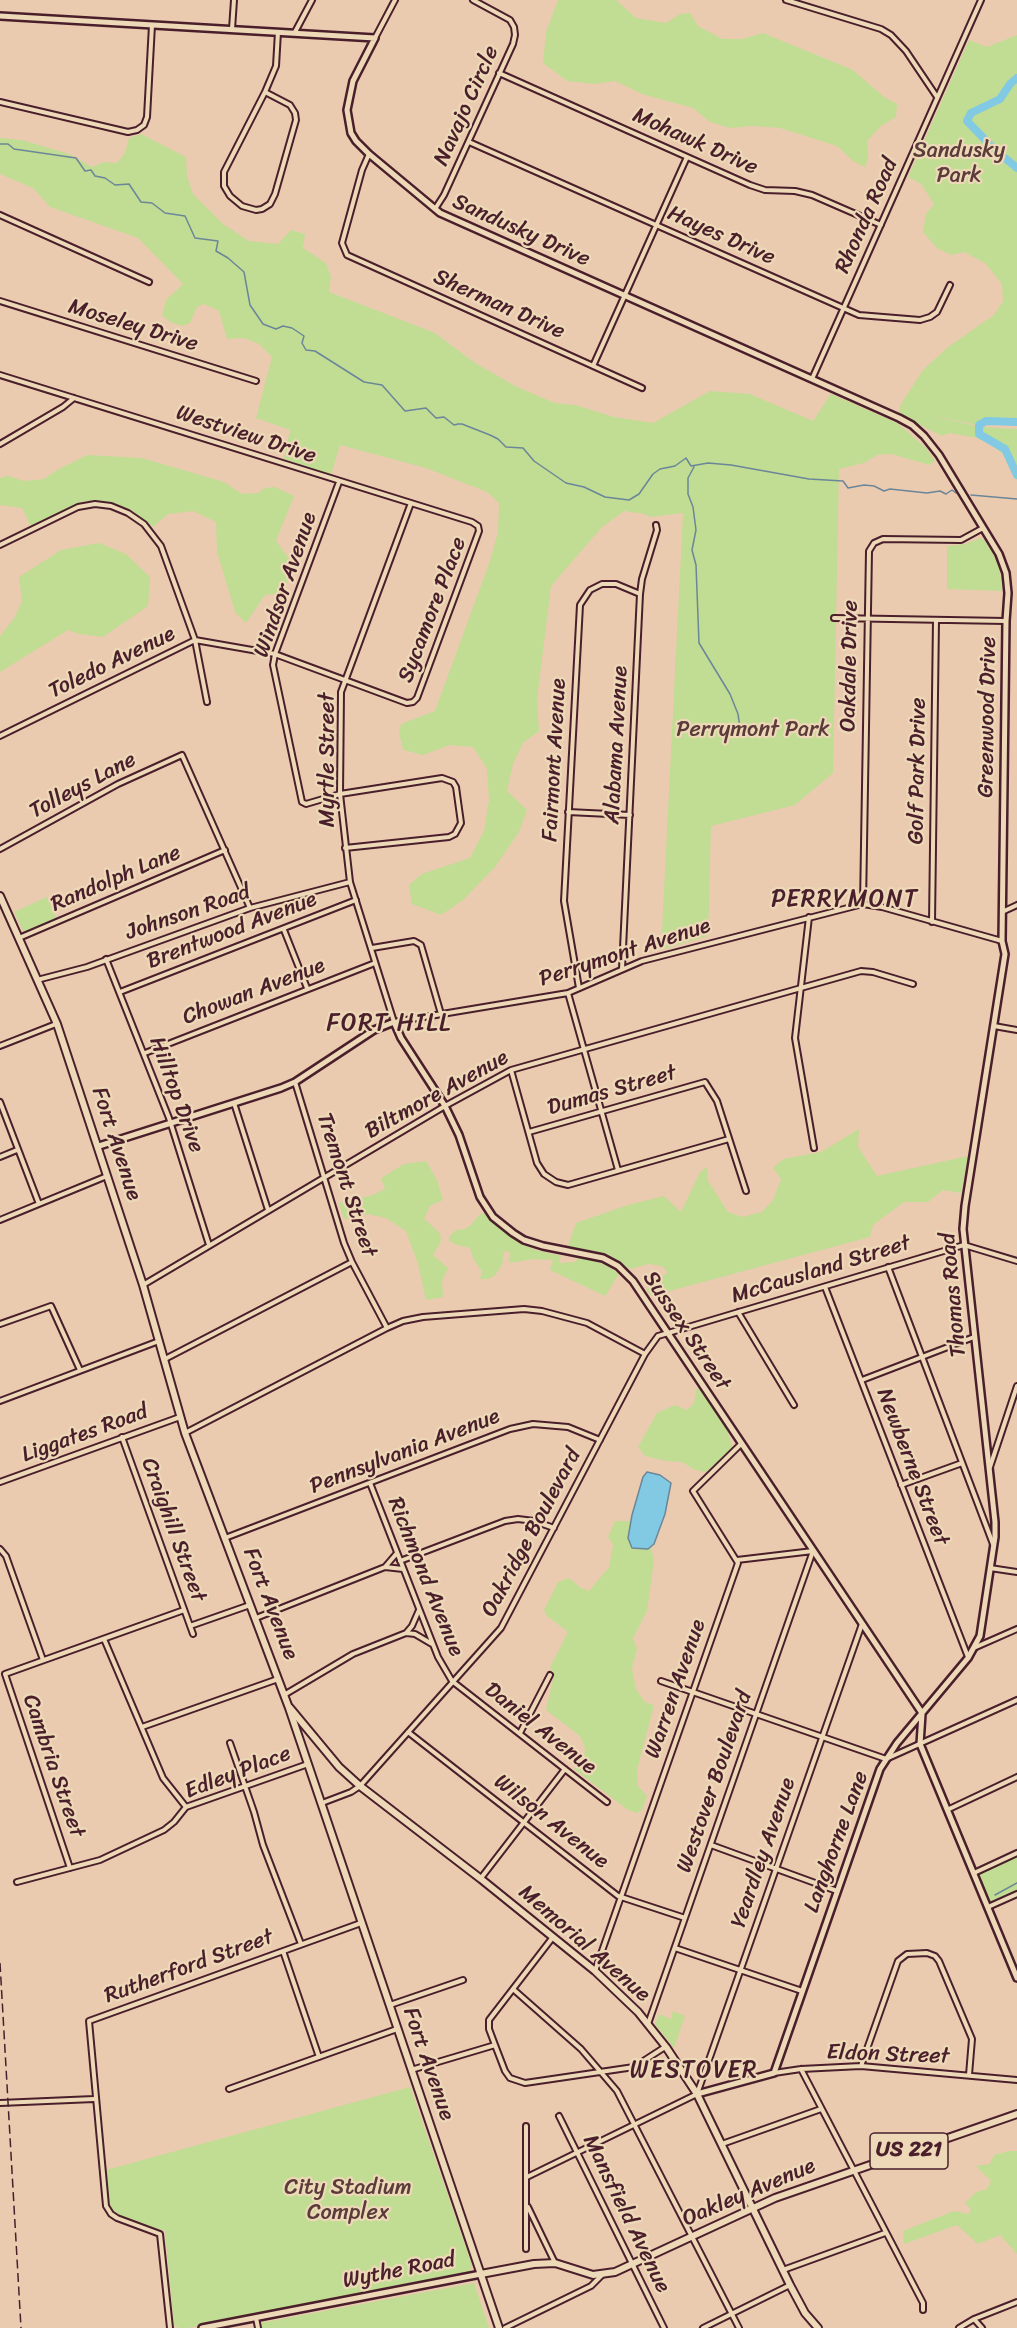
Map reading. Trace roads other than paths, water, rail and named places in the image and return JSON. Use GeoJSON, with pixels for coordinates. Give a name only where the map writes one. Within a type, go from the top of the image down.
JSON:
{"type":"FeatureCollection","features":[{"type":"Feature","properties":{"kind":"main road","name":"Fort Avenue"},"geometry":{"type":"LineString","coordinates":[[0,896],[57,1024],[99,1146],[165,1359],[185,1433],[289,1708],[499,2328]]}},
{"type":"Feature","properties":{"kind":"main road","name":"Memorial Avenue"},"geometry":{"type":"LineString","coordinates":[[289,1708],[339,1767],[360,1786],[595,1971],[621,1994],[648,2024],[697,2094],[790,2285],[805,2313],[818,2328]]}},
{"type":"Feature","properties":{"kind":"main road","name":"Oakley Avenue"},"geometry":{"type":"LineString","coordinates":[[602,2275],[633,2264],[752,2207],[960,2132],[1017,2114]]}},
{"type":"Feature","properties":{"kind":"main road","name":"Wythe Road"},"geometry":{"type":"LineString","coordinates":[[480,2274],[534,2264],[555,2263],[584,2273],[602,2275]]}},
{"type":"Feature","properties":{"kind":"street"},"geometry":{"type":"LineString","coordinates":[[232,29],[234,0]]}},
{"type":"Feature","properties":{"kind":"street"},"geometry":{"type":"LineString","coordinates":[[295,32],[312,0]]}},
{"type":"Feature","properties":{"kind":"street"},"geometry":{"type":"LineString","coordinates":[[0,16],[375,38],[395,0]]}},
{"type":"Feature","properties":{"kind":"street","name":"Navajo Circle"},"geometry":{"type":"LineString","coordinates":[[435,209],[444,195],[513,44],[514,27],[510,20],[473,0]]}},
{"type":"Feature","properties":{"kind":"street"},"geometry":{"type":"LineString","coordinates":[[786,0],[881,29],[891,35],[906,51],[937,98]]}},
{"type":"Feature","properties":{"kind":"street","name":"Rhonda Road"},"geometry":{"type":"LineString","coordinates":[[812,379],[981,0]]}},
{"type":"Feature","properties":{"kind":"street"},"geometry":{"type":"LineString","coordinates":[[0,102],[128,132],[140,129],[148,114],[152,25]]}},
{"type":"Feature","properties":{"kind":"street"},"geometry":{"type":"LineString","coordinates":[[265,92],[290,105],[296,120],[275,194],[270,204],[262,210],[256,210],[242,206],[230,196],[224,186],[224,172],[276,66],[278,31]]}},
{"type":"Feature","properties":{"kind":"street","name":"Sandusky Drive"},"geometry":{"type":"LineString","coordinates":[[375,38],[353,81],[347,110],[351,133],[369,154],[435,209],[912,425],[934,448],[969,504]]}},
{"type":"Feature","properties":{"kind":"street","name":"Mohawk Drive"},"geometry":{"type":"LineString","coordinates":[[499,73],[765,190],[795,191],[812,195],[881,225]]}},
{"type":"Feature","properties":{"kind":"street","name":"Hayes Drive"},"geometry":{"type":"LineString","coordinates":[[469,142],[859,315],[920,320],[930,317],[937,312],[950,285]]}},
{"type":"Feature","properties":{"kind":"street","name":"Sherman Drive"},"geometry":{"type":"LineString","coordinates":[[369,154],[362,170],[342,243],[344,251],[352,257],[642,388]]}},
{"type":"Feature","properties":{"kind":"street"},"geometry":{"type":"LineString","coordinates":[[593,366],[687,156]]}},
{"type":"Feature","properties":{"kind":"street"},"geometry":{"type":"LineString","coordinates":[[0,215],[149,282]]}},
{"type":"Feature","properties":{"kind":"street","name":"Moseley Drive"},"geometry":{"type":"LineString","coordinates":[[0,302],[256,381]]}},
{"type":"Feature","properties":{"kind":"street","name":"Westview Drive"},"geometry":{"type":"LineString","coordinates":[[0,375],[472,522],[479,528]]}},
{"type":"Feature","properties":{"kind":"street"},"geometry":{"type":"LineString","coordinates":[[0,444],[63,407],[75,397]]}},
{"type":"Feature","properties":{"kind":"street","name":"Windsor Avenue"},"geometry":{"type":"LineString","coordinates":[[339,482],[275,654],[273,674],[302,802],[306,804],[340,794]]}},
{"type":"Feature","properties":{"kind":"street","name":"Myrtle Street"},"geometry":{"type":"LineString","coordinates":[[394,1022],[350,882],[340,794],[341,692],[411,503]]}},
{"type":"Feature","properties":{"kind":"street"},"geometry":{"type":"LineString","coordinates":[[0,545],[78,507],[95,504],[111,506],[128,513],[144,524],[161,546],[195,640],[207,702]]}},
{"type":"Feature","properties":{"kind":"street","name":"Greenwood Drive"},"geometry":{"type":"LineString","coordinates":[[969,504],[999,554],[1006,573],[1008,593],[1002,941]]}},
{"type":"Feature","properties":{"kind":"street","name":"Alabama Avenue"},"geometry":{"type":"LineString","coordinates":[[622,969],[640,594],[642,579],[657,530],[656,525]]}},
{"type":"Feature","properties":{"kind":"street","name":"Sycamore Place"},"geometry":{"type":"LineString","coordinates":[[413,702],[417,698],[478,536],[479,528]]}},
{"type":"Feature","properties":{"kind":"street","name":"Oakdale Drive"},"geometry":{"type":"LineString","coordinates":[[863,904],[869,551],[874,543],[883,539],[961,540],[983,528]]}},
{"type":"Feature","properties":{"kind":"street","name":"Fairmont Avenue"},"geometry":{"type":"LineString","coordinates":[[579,988],[564,901],[580,605],[587,593],[603,584],[616,584],[640,594]]}},
{"type":"Feature","properties":{"kind":"street"},"geometry":{"type":"LineString","coordinates":[[834,618],[1006,621]]}},
{"type":"Feature","properties":{"kind":"street","name":"Golf Park Drive"},"geometry":{"type":"LineString","coordinates":[[932,922],[936,620]]}},
{"type":"Feature","properties":{"kind":"street","name":"Toledo Avenue"},"geometry":{"type":"LineString","coordinates":[[0,736],[195,640],[275,654],[407,703],[413,702]]}},
{"type":"Feature","properties":{"kind":"street","name":"Tolleys Lane"},"geometry":{"type":"LineString","coordinates":[[0,849],[118,784],[182,755],[225,850]]}},
{"type":"Feature","properties":{"kind":"street"},"geometry":{"type":"LineString","coordinates":[[340,794],[447,779],[456,787],[461,823],[455,834],[449,837],[345,848]]}},
{"type":"Feature","properties":{"kind":"street"},"geometry":{"type":"LineString","coordinates":[[568,812],[630,815]]}},
{"type":"Feature","properties":{"kind":"street"},"geometry":{"type":"LineString","coordinates":[[225,850],[250,908]]}},
{"type":"Feature","properties":{"kind":"street","name":"Randolph Lane"},"geometry":{"type":"LineString","coordinates":[[19,938],[225,850]]}},
{"type":"Feature","properties":{"kind":"street","name":"Johnson Road"},"geometry":{"type":"LineString","coordinates":[[37,980],[87,967],[250,908],[350,882]]}},
{"type":"Feature","properties":{"kind":"street","name":"Brentwood Avenue"},"geometry":{"type":"LineString","coordinates":[[120,992],[284,930],[356,900]]}},
{"type":"Feature","properties":{"kind":"street","name":"Perrymont Avenue"},"geometry":{"type":"LineString","coordinates":[[99,1146],[295,1082],[374,1030],[394,1022],[568,993],[642,961],[863,904],[882,907],[1002,941]]}},
{"type":"Feature","properties":{"kind":"street"},"geometry":{"type":"LineString","coordinates":[[1002,913],[1017,905]]}},
{"type":"Feature","properties":{"kind":"street"},"geometry":{"type":"LineString","coordinates":[[809,917],[795,1038],[814,1148]]}},
{"type":"Feature","properties":{"kind":"street"},"geometry":{"type":"LineString","coordinates":[[284,930],[307,988]]}},
{"type":"Feature","properties":{"kind":"street"},"geometry":{"type":"LineString","coordinates":[[372,948],[414,941],[421,945],[441,1014]]}},
{"type":"Feature","properties":{"kind":"street","name":"Thomas Road"},"geometry":{"type":"LineString","coordinates":[[976,1647],[982,1625],[995,1522],[964,1245],[965,1206],[1005,954],[1002,941]]}},
{"type":"Feature","properties":{"kind":"street","name":"Hilltop Drive"},"geometry":{"type":"LineString","coordinates":[[106,959],[145,1053],[170,1122],[209,1245]]}},
{"type":"Feature","properties":{"kind":"street","name":"Chowan Avenue"},"geometry":{"type":"LineString","coordinates":[[145,1053],[375,963]]}},
{"type":"Feature","properties":{"kind":"street","name":"Biltmore Avenue"},"geometry":{"type":"LineString","coordinates":[[142,1285],[444,1106],[512,1070],[867,970],[913,984]]}},
{"type":"Feature","properties":{"kind":"street"},"geometry":{"type":"LineString","coordinates":[[568,993],[618,1170]]}},
{"type":"Feature","properties":{"kind":"street","name":"Sussex Street"},"geometry":{"type":"LineString","coordinates":[[394,1022],[401,1038],[444,1106],[459,1135],[480,1197],[494,1217],[524,1240],[603,1258],[618,1266],[633,1281],[922,1713]]}},
{"type":"Feature","properties":{"kind":"street"},"geometry":{"type":"LineString","coordinates":[[0,1046],[57,1024]]}},
{"type":"Feature","properties":{"kind":"street"},"geometry":{"type":"LineString","coordinates":[[994,1026],[1017,1030]]}},
{"type":"Feature","properties":{"kind":"street"},"geometry":{"type":"LineString","coordinates":[[512,1070],[537,1163],[544,1174],[556,1182],[567,1185],[729,1139],[746,1191]]}},
{"type":"Feature","properties":{"kind":"street","name":"Tremont Street"},"geometry":{"type":"LineString","coordinates":[[295,1082],[351,1262],[387,1328]]}},
{"type":"Feature","properties":{"kind":"street","name":"Dumas Street"},"geometry":{"type":"LineString","coordinates":[[529,1132],[705,1082],[717,1101],[729,1139]]}},
{"type":"Feature","properties":{"kind":"street"},"geometry":{"type":"LineString","coordinates":[[0,1102],[39,1204]]}},
{"type":"Feature","properties":{"kind":"street"},"geometry":{"type":"LineString","coordinates":[[234,1103],[268,1210]]}},
{"type":"Feature","properties":{"kind":"street"},"geometry":{"type":"LineString","coordinates":[[0,1157],[17,1150]]}},
{"type":"Feature","properties":{"kind":"street"},"geometry":{"type":"LineString","coordinates":[[0,1221],[107,1176]]}},
{"type":"Feature","properties":{"kind":"street"},"geometry":{"type":"LineString","coordinates":[[964,1245],[1017,1261]]}},
{"type":"Feature","properties":{"kind":"street","name":"McCausland Street"},"geometry":{"type":"LineString","coordinates":[[668,1333],[964,1245]]}},
{"type":"Feature","properties":{"kind":"street"},"geometry":{"type":"LineString","coordinates":[[165,1359],[351,1262]]}},
{"type":"Feature","properties":{"kind":"street"},"geometry":{"type":"LineString","coordinates":[[888,1267],[993,1545]]}},
{"type":"Feature","properties":{"kind":"street","name":"Newberne Street"},"geometry":{"type":"LineString","coordinates":[[825,1287],[968,1658]]}},
{"type":"Feature","properties":{"kind":"street"},"geometry":{"type":"LineString","coordinates":[[0,1324],[47,1306],[53,1307],[80,1371]]}},
{"type":"Feature","properties":{"kind":"street"},"geometry":{"type":"LineString","coordinates":[[185,1433],[387,1328],[403,1321],[423,1317],[533,1310],[587,1323],[645,1354]]}},
{"type":"Feature","properties":{"kind":"street"},"geometry":{"type":"LineString","coordinates":[[738,1312],[794,1405]]}},
{"type":"Feature","properties":{"kind":"street","name":"Oakridge Boulevard"},"geometry":{"type":"LineString","coordinates":[[322,1803],[351,1792],[360,1786],[501,1628],[645,1354],[658,1336],[668,1333]]}},
{"type":"Feature","properties":{"kind":"street"},"geometry":{"type":"LineString","coordinates":[[862,1380],[974,1337]]}},
{"type":"Feature","properties":{"kind":"street"},"geometry":{"type":"LineString","coordinates":[[0,1401],[159,1341]]}},
{"type":"Feature","properties":{"kind":"street"},"geometry":{"type":"LineString","coordinates":[[989,1470],[1017,1386]]}},
{"type":"Feature","properties":{"kind":"street","name":"Liggates Road"},"geometry":{"type":"LineString","coordinates":[[0,1482],[180,1417]]}},
{"type":"Feature","properties":{"kind":"street","name":"Pennsylvania Avenue"},"geometry":{"type":"LineString","coordinates":[[225,1538],[510,1429],[533,1424],[568,1427],[600,1440]]}},
{"type":"Feature","properties":{"kind":"street","name":"Craighill Street"},"geometry":{"type":"LineString","coordinates":[[122,1437],[193,1634]]}},
{"type":"Feature","properties":{"kind":"street"},"geometry":{"type":"LineString","coordinates":[[741,1444],[693,1491],[737,1560],[813,1551]]}},
{"type":"Feature","properties":{"kind":"street"},"geometry":{"type":"LineString","coordinates":[[901,1485],[962,1463]]}},
{"type":"Feature","properties":{"kind":"street","name":"Richmond Avenue"},"geometry":{"type":"LineString","coordinates":[[370,1483],[432,1644],[452,1682]]}},
{"type":"Feature","properties":{"kind":"street"},"geometry":{"type":"LineString","coordinates":[[400,1561],[505,1521],[518,1519],[534,1521],[554,1528]]}},
{"type":"Feature","properties":{"kind":"street"},"geometry":{"type":"LineString","coordinates":[[0,1549],[6,1556],[43,1660],[184,1610]]}},
{"type":"Feature","properties":{"kind":"street","name":"Westover Boulevard"},"geometry":{"type":"LineString","coordinates":[[648,2024],[813,1551]]}},
{"type":"Feature","properties":{"kind":"street"},"geometry":{"type":"LineString","coordinates":[[386,1567],[397,1553]]}},
{"type":"Feature","properties":{"kind":"street","name":"Warren Avenue"},"geometry":{"type":"LineString","coordinates":[[595,1971],[737,1566],[737,1560]]}},
{"type":"Feature","properties":{"kind":"street"},"geometry":{"type":"LineString","coordinates":[[255,1618],[386,1567],[404,1569]]}},
{"type":"Feature","properties":{"kind":"street"},"geometry":{"type":"LineString","coordinates":[[990,1568],[1017,1572]]}},
{"type":"Feature","properties":{"kind":"street"},"geometry":{"type":"LineString","coordinates":[[190,1626],[250,1605]]}},
{"type":"Feature","properties":{"kind":"street"},"geometry":{"type":"LineString","coordinates":[[284,1695],[353,1654],[406,1633],[419,1610]]}},
{"type":"Feature","properties":{"kind":"street","name":"Yeardley Avenue"},"geometry":{"type":"LineString","coordinates":[[697,2094],[862,1623]]}},
{"type":"Feature","properties":{"kind":"street"},"geometry":{"type":"LineString","coordinates":[[976,1647],[1017,1629]]}},
{"type":"Feature","properties":{"kind":"street"},"geometry":{"type":"LineString","coordinates":[[406,1633],[415,1634],[432,1644]]}},
{"type":"Feature","properties":{"kind":"street"},"geometry":{"type":"LineString","coordinates":[[104,1639],[163,1778],[186,1807]]}},
{"type":"Feature","properties":{"kind":"street","name":"Langhorne Lane"},"geometry":{"type":"LineString","coordinates":[[774,2073],[880,1769],[976,1647]]}},
{"type":"Feature","properties":{"kind":"street","name":"Cambria Street"},"geometry":{"type":"LineString","coordinates":[[43,1660],[5,1674],[70,1868]]}},
{"type":"Feature","properties":{"kind":"street"},"geometry":{"type":"LineString","coordinates":[[520,1733],[550,1675]]}},
{"type":"Feature","properties":{"kind":"street"},"geometry":{"type":"LineString","coordinates":[[141,1727],[278,1678]]}},
{"type":"Feature","properties":{"kind":"street"},"geometry":{"type":"LineString","coordinates":[[661,1681],[886,1759],[1016,1701]]}},
{"type":"Feature","properties":{"kind":"street","name":"Daniel Avenue"},"geometry":{"type":"LineString","coordinates":[[452,1682],[607,1802]]}},
{"type":"Feature","properties":{"kind":"street"},"geometry":{"type":"LineString","coordinates":[[922,1713],[920,1744],[1017,1976]]}},
{"type":"Feature","properties":{"kind":"street","name":"Wilson Avenue"},"geometry":{"type":"LineString","coordinates":[[408,1732],[621,1896],[685,1918]]}},
{"type":"Feature","properties":{"kind":"street"},"geometry":{"type":"LineString","coordinates":[[230,1743],[263,1845],[301,1944]]}},
{"type":"Feature","properties":{"kind":"street","name":"Edley Place"},"geometry":{"type":"LineString","coordinates":[[17,1882],[100,1860],[164,1830],[186,1807],[308,1764]]}},
{"type":"Feature","properties":{"kind":"street"},"geometry":{"type":"LineString","coordinates":[[481,1879],[565,1769]]}},
{"type":"Feature","properties":{"kind":"street"},"geometry":{"type":"LineString","coordinates":[[947,1810],[1017,1777]]}},
{"type":"Feature","properties":{"kind":"street"},"geometry":{"type":"LineString","coordinates":[[711,1845],[837,1891]]}},
{"type":"Feature","properties":{"kind":"street"},"geometry":{"type":"LineString","coordinates":[[974,1873],[1017,1853]]}},
{"type":"Feature","properties":{"kind":"street"},"geometry":{"type":"LineString","coordinates":[[988,1907],[1017,1894]]}},
{"type":"Feature","properties":{"kind":"street","name":"Rutherford Street"},"geometry":{"type":"LineString","coordinates":[[94,2099],[89,2021],[361,1923]]}},
{"type":"Feature","properties":{"kind":"street"},"geometry":{"type":"LineString","coordinates":[[553,1937],[489,2020],[489,2029],[505,2072],[517,2081],[525,2083],[602,2072],[634,2067],[666,2047]]}},
{"type":"Feature","properties":{"kind":"street"},"geometry":{"type":"LineString","coordinates":[[675,1948],[802,1991]]}},
{"type":"Feature","properties":{"kind":"street"},"geometry":{"type":"LineString","coordinates":[[283,1951],[320,2057]]}},
{"type":"Feature","properties":{"kind":"street"},"geometry":{"type":"LineString","coordinates":[[861,2066],[898,1961],[907,1954],[927,1953],[935,1956],[939,1961],[972,2040],[969,2075]]}},
{"type":"Feature","properties":{"kind":"street"},"geometry":{"type":"LineString","coordinates":[[389,2006],[463,1980]]}},
{"type":"Feature","properties":{"kind":"street"},"geometry":{"type":"LineString","coordinates":[[513,1989],[558,2027],[602,2072],[617,2091],[739,2328]]}},
{"type":"Feature","properties":{"kind":"street"},"geometry":{"type":"LineString","coordinates":[[229,2089],[396,2029]]}},
{"type":"Feature","properties":{"kind":"street"},"geometry":{"type":"LineString","coordinates":[[411,2070],[495,2046]]}},
{"type":"Feature","properties":{"kind":"street","name":"Eldon Street"},"geometry":{"type":"LineString","coordinates":[[527,2177],[697,2094],[774,2073],[801,2069],[861,2066],[1017,2080]]}},
{"type":"Feature","properties":{"kind":"street"},"geometry":{"type":"LineString","coordinates":[[801,2069],[923,2303],[923,2310]]}},
{"type":"Feature","properties":{"kind":"street"},"geometry":{"type":"LineString","coordinates":[[0,2103],[94,2099],[106,2206],[117,2218],[160,2234],[170,2328]]}},
{"type":"Feature","properties":{"kind":"street"},"geometry":{"type":"LineString","coordinates":[[722,2144],[821,2109]]}},
{"type":"Feature","properties":{"kind":"street","name":"Mansfield Avenue"},"geometry":{"type":"LineString","coordinates":[[559,2116],[664,2328]]}},
{"type":"Feature","properties":{"kind":"street"},"geometry":{"type":"LineString","coordinates":[[526,2126],[526,2249]]}},
{"type":"Feature","properties":{"kind":"street"},"geometry":{"type":"LineString","coordinates":[[527,2205],[555,2263]]}},
{"type":"Feature","properties":{"kind":"street"},"geometry":{"type":"LineString","coordinates":[[783,2270],[885,2233]]}},
{"type":"Feature","properties":{"kind":"street","name":"Wythe Road"},"geometry":{"type":"LineString","coordinates":[[202,2328],[480,2274]]}},
{"type":"Feature","properties":{"kind":"street","name":"Oakley Avenue"},"geometry":{"type":"LineString","coordinates":[[505,2328],[591,2286],[602,2275]]}},
{"type":"Feature","properties":{"kind":"street"},"geometry":{"type":"LineString","coordinates":[[703,2328],[790,2285]]}},
{"type":"Feature","properties":{"kind":"street"},"geometry":{"type":"LineString","coordinates":[[959,2328],[974,2319],[1017,2302]]}},
{"type":"Feature","properties":{"kind":"street"},"geometry":{"type":"LineString","coordinates":[[256,2318],[258,2328]]}},
{"type":"Feature","properties":{"kind":"street"},"geometry":{"type":"LineString","coordinates":[[974,2319],[982,2328]]}},
{"type":"Feature","properties":{"kind":"water"},"geometry":{"type":"Polygon","coordinates":[[[647,1472],[660,1475],[671,1483],[665,1514],[654,1544],[648,1549],[632,1548],[628,1538],[632,1515],[643,1477],[647,1472]]]}},
{"type":"Feature","properties":{"kind":"waterway"},"geometry":{"type":"LineString","coordinates":[[1017,78],[1000,99],[971,113],[967,121],[995,150],[1017,168]]}},
{"type":"Feature","properties":{"kind":"waterway"},"geometry":{"type":"LineString","coordinates":[[0,144],[8,144],[14,149],[76,158],[85,171],[91,170],[95,176],[105,178],[115,185],[129,184],[141,202],[152,203],[165,213],[185,216],[195,238],[218,241],[216,251],[244,272],[250,305],[263,324],[276,329],[283,326],[292,328],[304,336],[302,343],[306,350],[315,351],[364,382],[382,385],[405,411],[426,408],[436,418],[444,417],[454,425],[462,424],[490,435],[506,447],[523,448],[534,461],[566,483],[584,487],[605,497],[629,500],[639,494],[653,474],[660,469],[675,466],[686,458],[691,466],[708,463],[731,465],[809,479],[843,481],[848,488],[864,485],[874,486],[884,491],[890,489],[927,493],[940,491],[946,494],[952,490],[956,493]]}},
{"type":"Feature","properties":{"kind":"waterway"},"geometry":{"type":"LineString","coordinates":[[1017,422],[986,421],[979,425],[979,434],[1005,449],[1017,475]]}},
{"type":"Feature","properties":{"kind":"waterway"},"geometry":{"type":"LineString","coordinates":[[694,467],[688,478],[688,494],[693,507],[696,530],[692,550],[696,565],[699,643],[730,694],[738,714],[741,736]]}},
{"type":"Feature","properties":{"kind":"waterway"},"geometry":{"type":"LineString","coordinates":[[971,495],[1017,499]]}},
{"type":"Feature","properties":{"kind":"waterway"},"geometry":{"type":"LineString","coordinates":[[995,1895],[1017,1883]]}},
{"type":"Feature","properties":{"kind":"railway"},"geometry":{"type":"LineString","coordinates":[[0,1963],[21,2328]]}},
{"type":"Feature","properties":{"kind":"district","name":"PERRYMONT"},"geometry":{"type":"Point","coordinates":[845,900]}},
{"type":"Feature","properties":{"kind":"district","name":"FORT HILL"},"geometry":{"type":"Point","coordinates":[389,1024]}},
{"type":"Feature","properties":{"kind":"district","name":"WESTOVER"},"geometry":{"type":"Point","coordinates":[694,2071]}},
{"type":"Feature","properties":{"kind":"park label","name":"Sandusky Park"},"geometry":{"type":"Point","coordinates":[959,164]}},
{"type":"Feature","properties":{"kind":"park label","name":"Perrymont Park"},"geometry":{"type":"Point","coordinates":[753,730]}},
{"type":"Feature","properties":{"kind":"park label","name":"City Stadium Complex"},"geometry":{"type":"Point","coordinates":[348,2200]}}]}
